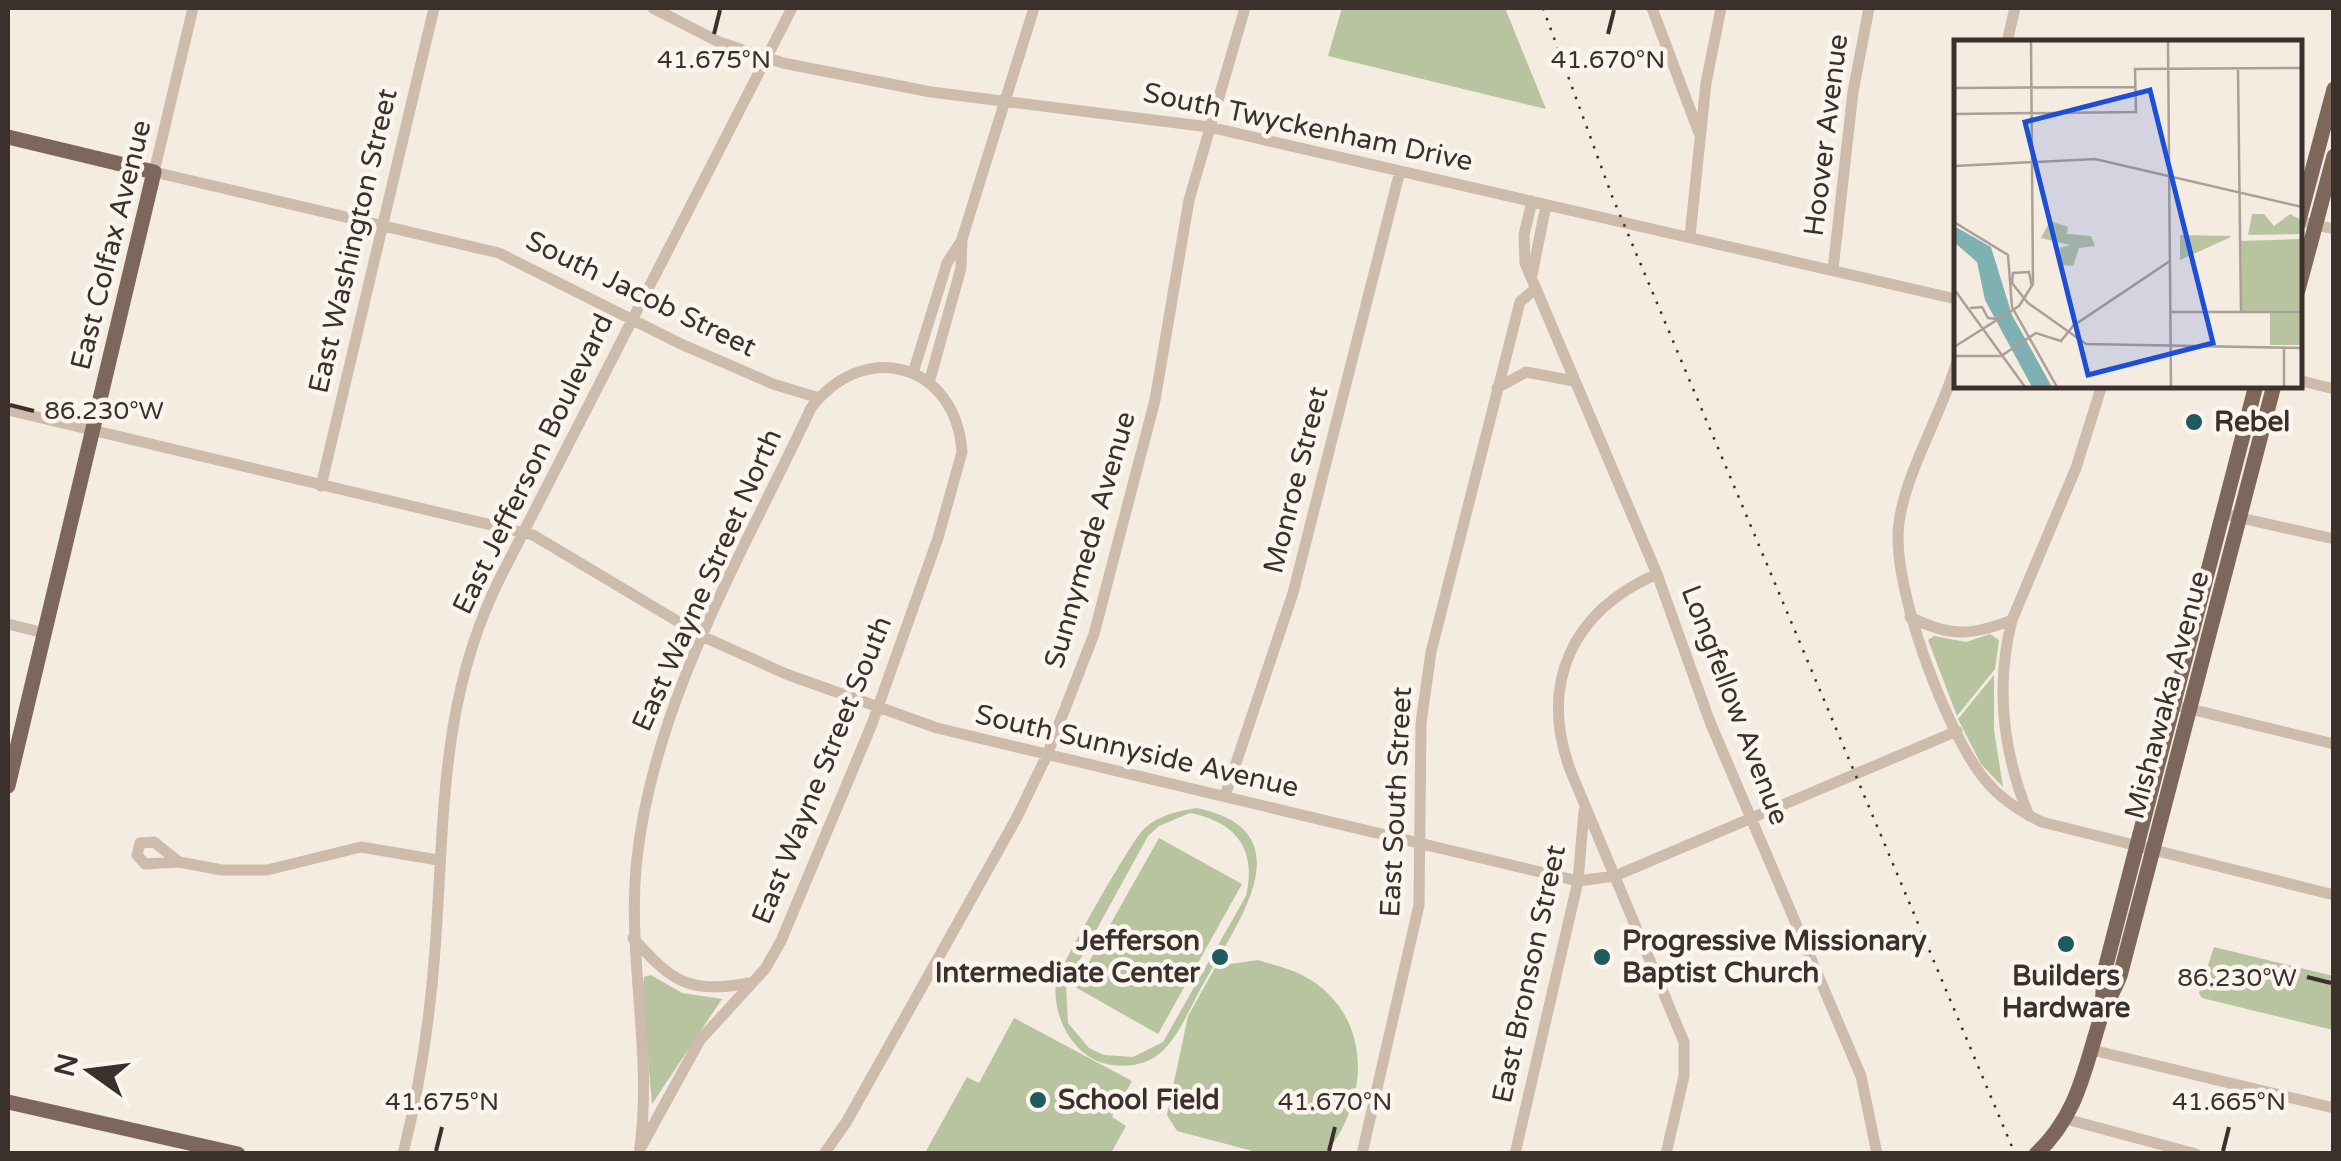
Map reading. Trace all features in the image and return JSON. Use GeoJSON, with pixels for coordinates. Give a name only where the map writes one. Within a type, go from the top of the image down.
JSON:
{"type":"FeatureCollection","features":[{"type":"Feature","properties":{"kind":"main road"},"geometry":{"type":"LineString","coordinates":[[2301,256],[2304,223],[2334,89]]}},
{"type":"Feature","properties":{"kind":"main road"},"geometry":{"type":"LineString","coordinates":[[8,138],[154,172]]}},
{"type":"Feature","properties":{"kind":"main road"},"geometry":{"type":"LineString","coordinates":[[2304,223],[2334,156]]}},
{"type":"Feature","properties":{"kind":"main road","name":"East Colfax Avenue"},"geometry":{"type":"LineString","coordinates":[[8,786],[154,172]]}},
{"type":"Feature","properties":{"kind":"main road","name":"Mishawaka Avenue"},"geometry":{"type":"LineString","coordinates":[[2231,516],[2255,388]]}},
{"type":"Feature","properties":{"kind":"main road","name":"Mishawaka Avenue"},"geometry":{"type":"LineString","coordinates":[[2036,1154],[2066,1119],[2101,1014],[2120,976],[2144,849],[2231,516],[2273,388]]}},
{"type":"Feature","properties":{"kind":"main road"},"geometry":{"type":"LineString","coordinates":[[8,1102],[165,1145],[238,1154]]}},
{"type":"Feature","properties":{"kind":"street","name":"East Colfax Avenue"},"geometry":{"type":"LineString","coordinates":[[154,172],[194,8]]}},
{"type":"Feature","properties":{"kind":"street","name":"East Washington Street"},"geometry":{"type":"LineString","coordinates":[[321,486],[434,8]]}},
{"type":"Feature","properties":{"kind":"street","name":"South Twyckenham Drive"},"geometry":{"type":"LineString","coordinates":[[653,8],[719,42],[767,59],[873,83],[1209,127],[1954,299]]}},
{"type":"Feature","properties":{"kind":"street","name":"East Jefferson Boulevard"},"geometry":{"type":"LineString","coordinates":[[403,1154],[430,1003],[446,761],[460,686],[488,603],[792,8]]}},
{"type":"Feature","properties":{"kind":"street"},"geometry":{"type":"LineString","coordinates":[[818,398],[837,380],[864,369],[893,367],[929,383],[961,268],[962,239],[1034,8]]}},
{"type":"Feature","properties":{"kind":"street","name":"Sunnymede Avenue"},"geometry":{"type":"LineString","coordinates":[[824,1154],[921,990],[1047,755],[1094,634],[1155,400],[1179,244],[1245,8]]}},
{"type":"Feature","properties":{"kind":"street"},"geometry":{"type":"LineString","coordinates":[[1652,8],[1701,137]]}},
{"type":"Feature","properties":{"kind":"street"},"geometry":{"type":"LineString","coordinates":[[1690,236],[1721,8]]}},
{"type":"Feature","properties":{"kind":"street","name":"Hoover Avenue"},"geometry":{"type":"LineString","coordinates":[[1833,269],[1853,92],[1869,8]]}},
{"type":"Feature","properties":{"kind":"street"},"geometry":{"type":"LineString","coordinates":[[2008,40],[2016,8]]}},
{"type":"Feature","properties":{"kind":"street","name":"Monroe Street"},"geometry":{"type":"LineString","coordinates":[[1225,796],[1293,593],[1400,170]]}},
{"type":"Feature","properties":{"kind":"street","name":"South Jacob Street"},"geometry":{"type":"LineString","coordinates":[[154,172],[507,256],[632,320],[773,384],[818,398]]}},
{"type":"Feature","properties":{"kind":"street","name":"Longfellow Avenue"},"geometry":{"type":"LineString","coordinates":[[1532,202],[1523,248],[1534,283],[1658,574],[1698,690],[1861,1076],[1876,1154]]}},
{"type":"Feature","properties":{"kind":"street"},"geometry":{"type":"LineString","coordinates":[[1534,283],[1546,204]]}},
{"type":"Feature","properties":{"kind":"street"},"geometry":{"type":"LineString","coordinates":[[2304,223],[2334,229]]}},
{"type":"Feature","properties":{"kind":"street"},"geometry":{"type":"LineString","coordinates":[[913,373],[947,263],[962,239]]}},
{"type":"Feature","properties":{"kind":"street","name":"East South Street"},"geometry":{"type":"LineString","coordinates":[[1362,1154],[1414,936],[1422,843],[1421,723],[1431,652],[1520,302],[1534,283]]}},
{"type":"Feature","properties":{"kind":"street"},"geometry":{"type":"LineString","coordinates":[[1954,369],[1899,520],[1897,561],[1909,617],[1956,731],[1988,784],[2029,816],[2144,849],[2334,895]]}},
{"type":"Feature","properties":{"kind":"street"},"geometry":{"type":"LineString","coordinates":[[1497,388],[1526,372],[1574,381]]}},
{"type":"Feature","properties":{"kind":"street"},"geometry":{"type":"LineString","coordinates":[[2301,381],[2334,389]]}},
{"type":"Feature","properties":{"kind":"street","name":"East Wayne Street South"},"geometry":{"type":"LineString","coordinates":[[640,1151],[700,1040],[752,982],[782,941],[877,708],[961,465],[958,426],[929,383]]}},
{"type":"Feature","properties":{"kind":"street"},"geometry":{"type":"LineString","coordinates":[[2029,816],[2005,740],[2004,672],[2012,620],[2076,468],[2101,388]]}},
{"type":"Feature","properties":{"kind":"street","name":"East Wayne Street North"},"geometry":{"type":"LineString","coordinates":[[640,1151],[644,1104],[633,938],[638,855],[653,771],[672,708],[818,398]]}},
{"type":"Feature","properties":{"kind":"street","name":"South Sunnyside Avenue"},"geometry":{"type":"LineString","coordinates":[[8,410],[523,532],[540,538],[704,636],[877,708],[937,728],[1578,881],[1615,876],[1956,731]]}},
{"type":"Feature","properties":{"kind":"street"},"geometry":{"type":"LineString","coordinates":[[2231,516],[2334,539]]}},
{"type":"Feature","properties":{"kind":"street"},"geometry":{"type":"LineString","coordinates":[[1658,574],[1619,593],[1595,614],[1578,637],[1562,674],[1558,725],[1563,752],[1684,1042],[1684,1076],[1666,1154]]}},
{"type":"Feature","properties":{"kind":"street"},"geometry":{"type":"LineString","coordinates":[[1909,617],[1955,635],[1980,633],[2012,620]]}},
{"type":"Feature","properties":{"kind":"street"},"geometry":{"type":"LineString","coordinates":[[8,624],[44,632]]}},
{"type":"Feature","properties":{"kind":"street"},"geometry":{"type":"LineString","coordinates":[[2181,707],[2334,744]]}},
{"type":"Feature","properties":{"kind":"street","name":"East Bronson Street"},"geometry":{"type":"LineString","coordinates":[[1515,1154],[1578,881],[1584,804]]}},
{"type":"Feature","properties":{"kind":"street"},"geometry":{"type":"LineString","coordinates":[[179,862],[222,870],[267,870],[361,848],[438,860]]}},
{"type":"Feature","properties":{"kind":"street"},"geometry":{"type":"LineString","coordinates":[[633,938],[658,967],[692,986],[710,989],[752,982]]}},
{"type":"Feature","properties":{"kind":"street"},"geometry":{"type":"LineString","coordinates":[[2092,1050],[2334,1108]]}},
{"type":"Feature","properties":{"kind":"street"},"geometry":{"type":"LineString","coordinates":[[2066,1119],[2196,1154]]}},
{"type":"Feature","properties":{"kind":"green space"},"geometry":{"type":"Polygon","coordinates":[[[1342,8],[1505,8],[1546,109],[1328,56],[1342,8]]]}},
{"type":"Feature","properties":{"kind":"green space"},"geometry":{"type":"Polygon","coordinates":[[[1990,634],[1999,640],[1995,669],[1957,716],[1928,640],[1934,636],[1966,642],[1990,634]]]}},
{"type":"Feature","properties":{"kind":"green space"},"geometry":{"type":"Polygon","coordinates":[[[1994,675],[1994,730],[2003,787],[1981,764],[1958,719],[1994,675]]]}},
{"type":"Feature","properties":{"kind":"green space"},"geometry":{"type":"Polygon","coordinates":[[[1197,808],[1230,820],[1249,836],[1257,857],[1255,881],[1246,906],[1171,1042],[1149,1060],[1137,1064],[1103,1063],[1082,1051],[1066,1032],[1057,1008],[1056,984],[1095,907],[1142,831],[1160,818],[1197,808]],[[1190,813],[1159,826],[1148,836],[1066,985],[1068,1023],[1089,1048],[1104,1055],[1133,1057],[1163,1042],[1246,896],[1249,879],[1245,851],[1231,831],[1190,813]]]}},
{"type":"Feature","properties":{"kind":"green space"},"geometry":{"type":"Polygon","coordinates":[[[1159,838],[1242,884],[1158,1034],[1075,987],[1159,838]]]}},
{"type":"Feature","properties":{"kind":"green space"},"geometry":{"type":"Polygon","coordinates":[[[2214,947],[2333,976],[2333,1030],[2202,998],[2199,993],[2214,947]]]}},
{"type":"Feature","properties":{"kind":"green space"},"geometry":{"type":"Polygon","coordinates":[[[1258,960],[1297,973],[1325,991],[1342,1011],[1353,1033],[1358,1057],[1357,1082],[1341,1131],[1326,1153],[1260,1153],[1177,1131],[1167,1115],[1188,1016],[1216,966],[1258,960]]]}},
{"type":"Feature","properties":{"kind":"green space"},"geometry":{"type":"Polygon","coordinates":[[[651,975],[682,993],[722,999],[652,1104],[642,993],[644,977],[651,975]]]}},
{"type":"Feature","properties":{"kind":"green space","name":"School Field"},"geometry":{"type":"Polygon","coordinates":[[[1014,1018],[1132,1081],[1112,1117],[1126,1126],[1111,1153],[925,1153],[967,1077],[979,1083],[1014,1018]]]}},
{"type":"Feature","properties":{"kind":"railway"},"geometry":{"type":"LineString","coordinates":[[1543,8],[1612,196],[2015,1154]]}},
{"type":"Feature","properties":{"kind":"place","name":"Rebel"},"geometry":{"type":"Point","coordinates":[2194,422]}},
{"type":"Feature","properties":{"kind":"place","name":"Builders Hardware"},"geometry":{"type":"Point","coordinates":[2066,944]}},
{"type":"Feature","properties":{"kind":"place","name":"Jefferson Intermediate Center"},"geometry":{"type":"Point","coordinates":[1220,957]}},
{"type":"Feature","properties":{"kind":"place","name":"Progressive Missionary Baptist Church"},"geometry":{"type":"Point","coordinates":[1602,957]}},
{"type":"Feature","properties":{"kind":"place","name":"School Field"},"geometry":{"type":"Point","coordinates":[1038,1100]}}]}
